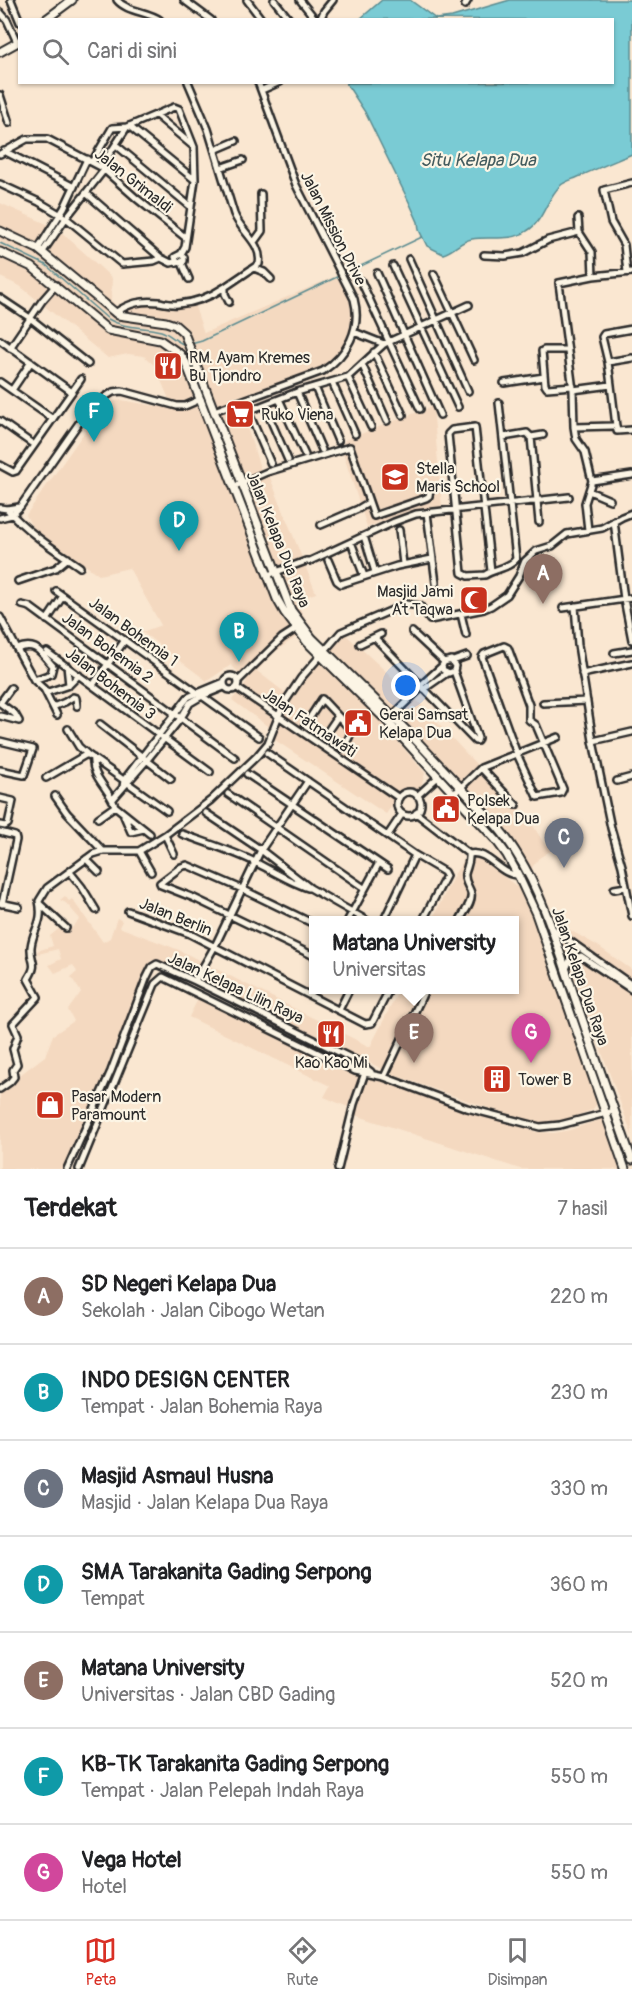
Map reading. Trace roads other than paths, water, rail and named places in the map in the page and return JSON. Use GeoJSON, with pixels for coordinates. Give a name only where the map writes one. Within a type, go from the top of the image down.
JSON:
{"type":"FeatureCollection","features":[{"type":"Feature","properties":{"kind":"main road"},"geometry":{"type":"LineString","coordinates":[[48,18],[72,0]]}},
{"type":"Feature","properties":{"kind":"main road"},"geometry":{"type":"LineString","coordinates":[[0,52],[18,42]]}},
{"type":"Feature","properties":{"kind":"main road","name":"Jalan Kelapa Dua Raya"},"geometry":{"type":"LineString","coordinates":[[0,231],[40,251],[118,315],[166,321],[184,333],[214,411],[238,484]]}},
{"type":"Feature","properties":{"kind":"main road","name":"Jalan Kelapa Dua Raya"},"geometry":{"type":"LineString","coordinates":[[0,252],[32,267],[108,330],[160,340],[180,354],[186,363],[238,484],[285,613],[296,629],[324,653],[461,788],[506,838],[526,871],[553,929],[632,1160]]}},
{"type":"Feature","properties":{"kind":"main road"},"geometry":{"type":"LineString","coordinates":[[186,363],[195,358]]}},
{"type":"Feature","properties":{"kind":"main road","name":"Jalan Kelapa Dua Raya"},"geometry":{"type":"LineString","coordinates":[[272,573],[291,610],[324,653]]}},
{"type":"Feature","properties":{"kind":"main road","name":"Jalan Kelapa Dua Raya"},"geometry":{"type":"LineString","coordinates":[[389,718],[438,777],[496,840],[518,875],[536,914],[625,1169]]}},
{"type":"Feature","properties":{"kind":"main road"},"geometry":{"type":"LineString","coordinates":[[536,914],[545,911]]}},
{"type":"Feature","properties":{"kind":"street"},"geometry":{"type":"LineString","coordinates":[[11,0],[18,18]]}},
{"type":"Feature","properties":{"kind":"street"},"geometry":{"type":"LineString","coordinates":[[117,0],[127,8],[156,18]]}},
{"type":"Feature","properties":{"kind":"street"},"geometry":{"type":"LineString","coordinates":[[184,0],[207,18]]}},
{"type":"Feature","properties":{"kind":"street"},"geometry":{"type":"LineString","coordinates":[[247,0],[260,18]]}},
{"type":"Feature","properties":{"kind":"street"},"geometry":{"type":"LineString","coordinates":[[274,0],[288,18]]}},
{"type":"Feature","properties":{"kind":"street"},"geometry":{"type":"LineString","coordinates":[[300,0],[316,18]]}},
{"type":"Feature","properties":{"kind":"street"},"geometry":{"type":"LineString","coordinates":[[319,18],[330,1]]}},
{"type":"Feature","properties":{"kind":"street"},"geometry":{"type":"LineString","coordinates":[[0,12],[7,20],[18,42]]}},
{"type":"Feature","properties":{"kind":"street"},"geometry":{"type":"LineString","coordinates":[[115,313],[136,302],[175,305],[211,297],[259,264],[260,258],[254,242],[238,224],[215,150],[189,84]]}},
{"type":"Feature","properties":{"kind":"street","name":"Jalan Mission Drive"},"geometry":{"type":"LineString","coordinates":[[214,411],[322,371],[335,363],[354,332],[356,307],[346,282],[296,186],[259,84]]}},
{"type":"Feature","properties":{"kind":"street"},"geometry":{"type":"LineString","coordinates":[[262,90],[276,84]]}},
{"type":"Feature","properties":{"kind":"street"},"geometry":{"type":"LineString","coordinates":[[0,95],[9,123]]}},
{"type":"Feature","properties":{"kind":"street"},"geometry":{"type":"LineString","coordinates":[[63,217],[74,187],[110,130],[115,127],[128,127],[174,107],[179,109],[194,147],[195,180],[185,248],[175,257],[175,262]]}},
{"type":"Feature","properties":{"kind":"street"},"geometry":{"type":"LineString","coordinates":[[156,115],[194,147]]}},
{"type":"Feature","properties":{"kind":"street"},"geometry":{"type":"LineString","coordinates":[[40,251],[63,217],[86,193],[128,127]]}},
{"type":"Feature","properties":{"kind":"street"},"geometry":{"type":"LineString","coordinates":[[128,127],[195,180]]}},
{"type":"Feature","properties":{"kind":"street","name":"Jalan Grimaldi"},"geometry":{"type":"LineString","coordinates":[[2,153],[29,138],[47,139],[103,168],[186,238]]}},
{"type":"Feature","properties":{"kind":"street"},"geometry":{"type":"LineString","coordinates":[[215,150],[236,141]]}},
{"type":"Feature","properties":{"kind":"street"},"geometry":{"type":"LineString","coordinates":[[116,145],[191,207]]}},
{"type":"Feature","properties":{"kind":"street"},"geometry":{"type":"LineString","coordinates":[[2,153],[74,187]]}},
{"type":"Feature","properties":{"kind":"street"},"geometry":{"type":"LineString","coordinates":[[220,168],[243,160]]}},
{"type":"Feature","properties":{"kind":"street"},"geometry":{"type":"LineString","coordinates":[[588,530],[585,503],[592,482],[585,452],[576,439],[574,427],[573,388],[559,283],[629,272],[624,245],[611,222],[604,190],[632,183]]}},
{"type":"Feature","properties":{"kind":"street"},"geometry":{"type":"LineString","coordinates":[[0,184],[39,202],[63,217],[122,264],[154,261],[161,258]]}},
{"type":"Feature","properties":{"kind":"street"},"geometry":{"type":"LineString","coordinates":[[86,193],[161,258],[171,263],[182,263]]}},
{"type":"Feature","properties":{"kind":"street"},"geometry":{"type":"LineString","coordinates":[[254,242],[262,231],[261,194]]}},
{"type":"Feature","properties":{"kind":"street"},"geometry":{"type":"LineString","coordinates":[[578,218],[579,232],[592,252],[593,276]]}},
{"type":"Feature","properties":{"kind":"street"},"geometry":{"type":"LineString","coordinates":[[484,255],[505,256],[523,253],[548,240],[579,232]]}},
{"type":"Feature","properties":{"kind":"street"},"geometry":{"type":"LineString","coordinates":[[181,254],[184,257],[182,263],[189,279]]}},
{"type":"Feature","properties":{"kind":"street"},"geometry":{"type":"LineString","coordinates":[[409,259],[468,391]]}},
{"type":"Feature","properties":{"kind":"street"},"geometry":{"type":"LineString","coordinates":[[393,266],[458,407]]}},
{"type":"Feature","properties":{"kind":"street"},"geometry":{"type":"LineString","coordinates":[[254,268],[264,272],[271,279]]}},
{"type":"Feature","properties":{"kind":"street"},"geometry":{"type":"LineString","coordinates":[[378,273],[440,415]]}},
{"type":"Feature","properties":{"kind":"street"},"geometry":{"type":"LineString","coordinates":[[434,274],[474,360]]}},
{"type":"Feature","properties":{"kind":"street"},"geometry":{"type":"LineString","coordinates":[[362,281],[386,343],[420,409]]}},
{"type":"Feature","properties":{"kind":"street"},"geometry":{"type":"LineString","coordinates":[[10,348],[56,285]]}},
{"type":"Feature","properties":{"kind":"street"},"geometry":{"type":"LineString","coordinates":[[225,287],[225,294],[229,302]]}},
{"type":"Feature","properties":{"kind":"street"},"geometry":{"type":"LineString","coordinates":[[0,298],[30,318],[88,364]]}},
{"type":"Feature","properties":{"kind":"street"},"geometry":{"type":"LineString","coordinates":[[271,464],[248,411],[297,392],[348,377],[386,343],[469,305]]}},
{"type":"Feature","properties":{"kind":"street"},"geometry":{"type":"LineString","coordinates":[[632,329],[602,335],[608,362],[616,426],[618,431],[632,430]]}},
{"type":"Feature","properties":{"kind":"street"},"geometry":{"type":"LineString","coordinates":[[354,332],[386,343]]}},
{"type":"Feature","properties":{"kind":"street"},"geometry":{"type":"LineString","coordinates":[[0,340],[72,392]]}},
{"type":"Feature","properties":{"kind":"street"},"geometry":{"type":"LineString","coordinates":[[568,350],[542,351],[547,388],[610,385]]}},
{"type":"Feature","properties":{"kind":"street"},"geometry":{"type":"LineString","coordinates":[[374,352],[403,415]]}},
{"type":"Feature","properties":{"kind":"street"},"geometry":{"type":"LineString","coordinates":[[608,362],[632,358]]}},
{"type":"Feature","properties":{"kind":"street"},"geometry":{"type":"LineString","coordinates":[[12,390],[31,362]]}},
{"type":"Feature","properties":{"kind":"street"},"geometry":{"type":"LineString","coordinates":[[362,364],[387,422]]}},
{"type":"Feature","properties":{"kind":"street"},"geometry":{"type":"LineString","coordinates":[[504,383],[544,376]]}},
{"type":"Feature","properties":{"kind":"street"},"geometry":{"type":"LineString","coordinates":[[348,377],[370,427]]}},
{"type":"Feature","properties":{"kind":"street"},"geometry":{"type":"LineString","coordinates":[[0,465],[13,472],[16,471],[81,380]]}},
{"type":"Feature","properties":{"kind":"street"},"geometry":{"type":"LineString","coordinates":[[0,382],[53,419]]}},
{"type":"Feature","properties":{"kind":"street"},"geometry":{"type":"LineString","coordinates":[[332,382],[355,434]]}},
{"type":"Feature","properties":{"kind":"street"},"geometry":{"type":"LineString","coordinates":[[315,387],[338,441]]}},
{"type":"Feature","properties":{"kind":"street"},"geometry":{"type":"LineString","coordinates":[[0,519],[12,515],[20,507],[81,420],[113,392],[122,392],[177,406],[185,406],[201,399]]}},
{"type":"Feature","properties":{"kind":"street"},"geometry":{"type":"LineString","coordinates":[[297,392],[322,450]]}},
{"type":"Feature","properties":{"kind":"street"},"geometry":{"type":"LineString","coordinates":[[279,399],[304,455]]}},
{"type":"Feature","properties":{"kind":"street"},"geometry":{"type":"LineString","coordinates":[[491,571],[475,427],[452,430],[448,434],[463,575],[486,575],[515,561],[499,403]]}},
{"type":"Feature","properties":{"kind":"street"},"geometry":{"type":"LineString","coordinates":[[264,405],[288,460]]}},
{"type":"Feature","properties":{"kind":"street"},"geometry":{"type":"LineString","coordinates":[[0,421],[34,445]]}},
{"type":"Feature","properties":{"kind":"street"},"geometry":{"type":"LineString","coordinates":[[574,427],[616,426]]}},
{"type":"Feature","properties":{"kind":"street"},"geometry":{"type":"LineString","coordinates":[[502,436],[526,433],[531,437],[539,522]]}},
{"type":"Feature","properties":{"kind":"street"},"geometry":{"type":"LineString","coordinates":[[531,437],[543,435]]}},
{"type":"Feature","properties":{"kind":"street"},"geometry":{"type":"LineString","coordinates":[[238,484],[350,447],[378,529]]}},
{"type":"Feature","properties":{"kind":"street"},"geometry":{"type":"LineString","coordinates":[[592,482],[632,475]]}},
{"type":"Feature","properties":{"kind":"street"},"geometry":{"type":"LineString","coordinates":[[374,516],[426,498],[429,496],[430,489]]}},
{"type":"Feature","properties":{"kind":"street"},"geometry":{"type":"LineString","coordinates":[[589,491],[610,500]]}},
{"type":"Feature","properties":{"kind":"street"},"geometry":{"type":"LineString","coordinates":[[272,573],[310,561],[404,518],[427,513],[569,497]]}},
{"type":"Feature","properties":{"kind":"street"},"geometry":{"type":"LineString","coordinates":[[321,525],[368,503]]}},
{"type":"Feature","properties":{"kind":"street"},"geometry":{"type":"LineString","coordinates":[[0,508],[20,507]]}},
{"type":"Feature","properties":{"kind":"street"},"geometry":{"type":"LineString","coordinates":[[7,509],[42,541],[80,567]]}},
{"type":"Feature","properties":{"kind":"street"},"geometry":{"type":"LineString","coordinates":[[427,513],[436,583]]}},
{"type":"Feature","properties":{"kind":"street"},"geometry":{"type":"LineString","coordinates":[[0,1089],[13,1080],[13,1070],[18,1064],[13,1049],[18,1035],[13,1024],[38,997],[28,979],[34,968],[31,950],[42,914],[39,901],[47,888],[93,854],[103,851],[139,851],[165,835],[211,800],[268,743],[277,716],[301,678],[341,632],[406,604],[420,606],[430,620],[484,609],[504,598],[519,576],[524,563],[536,550],[551,547],[567,534],[602,528],[632,513]]}},
{"type":"Feature","properties":{"kind":"street"},"geometry":{"type":"LineString","coordinates":[[614,521],[632,640]]}},
{"type":"Feature","properties":{"kind":"street"},"geometry":{"type":"LineString","coordinates":[[399,530],[403,564]]}},
{"type":"Feature","properties":{"kind":"street"},"geometry":{"type":"LineString","coordinates":[[364,536],[375,572]]}},
{"type":"Feature","properties":{"kind":"street"},"geometry":{"type":"LineString","coordinates":[[351,542],[364,576]]}},
{"type":"Feature","properties":{"kind":"street"},"geometry":{"type":"LineString","coordinates":[[357,556],[370,551]]}},
{"type":"Feature","properties":{"kind":"street"},"geometry":{"type":"LineString","coordinates":[[18,581],[56,568],[68,558]]}},
{"type":"Feature","properties":{"kind":"street"},"geometry":{"type":"LineString","coordinates":[[328,560],[337,581],[341,584],[403,564],[432,559]]}},
{"type":"Feature","properties":{"kind":"street","name":"Jalan Bohemia 1"},"geometry":{"type":"LineString","coordinates":[[56,591],[259,737]]}},
{"type":"Feature","properties":{"kind":"street"},"geometry":{"type":"LineString","coordinates":[[47,620],[63,596]]}},
{"type":"Feature","properties":{"kind":"street"},"geometry":{"type":"LineString","coordinates":[[563,608],[632,598]]}},
{"type":"Feature","properties":{"kind":"street","name":"Jalan Bohemia 2"},"geometry":{"type":"LineString","coordinates":[[22,605],[30,607],[235,758]]}},
{"type":"Feature","properties":{"kind":"street"},"geometry":{"type":"LineString","coordinates":[[575,606],[578,645],[593,741],[611,828],[629,891],[632,916]]}},
{"type":"Feature","properties":{"kind":"street"},"geometry":{"type":"LineString","coordinates":[[461,614],[466,635]]}},
{"type":"Feature","properties":{"kind":"street"},"geometry":{"type":"LineString","coordinates":[[0,617],[34,680],[44,689],[57,715]]}},
{"type":"Feature","properties":{"kind":"street"},"geometry":{"type":"LineString","coordinates":[[224,684],[230,691],[237,688],[238,681],[282,638],[296,629]]}},
{"type":"Feature","properties":{"kind":"street"},"geometry":{"type":"LineString","coordinates":[[412,632],[443,664],[447,673]]}},
{"type":"Feature","properties":{"kind":"street"},"geometry":{"type":"LineString","coordinates":[[360,644],[381,634]]}},
{"type":"Feature","properties":{"kind":"street"},"geometry":{"type":"LineString","coordinates":[[375,638],[477,741],[478,738],[454,671],[453,661]]}},
{"type":"Feature","properties":{"kind":"street"},"geometry":{"type":"LineString","coordinates":[[93,685],[125,640]]}},
{"type":"Feature","properties":{"kind":"street"},"geometry":{"type":"LineString","coordinates":[[17,649],[27,645],[32,646],[53,666],[51,674],[34,680]]}},
{"type":"Feature","properties":{"kind":"street"},"geometry":{"type":"LineString","coordinates":[[504,646],[508,648],[529,705],[529,720],[536,725],[563,789],[561,793],[536,796],[517,754],[482,657],[483,654],[504,646]]}},
{"type":"Feature","properties":{"kind":"street"},"geometry":{"type":"LineString","coordinates":[[614,653],[632,650]]}},
{"type":"Feature","properties":{"kind":"street","name":"Jalan Bohemia 3"},"geometry":{"type":"LineString","coordinates":[[47,652],[210,772]]}},
{"type":"Feature","properties":{"kind":"street"},"geometry":{"type":"LineString","coordinates":[[389,718],[448,660],[453,661],[467,656]]}},
{"type":"Feature","properties":{"kind":"street"},"geometry":{"type":"LineString","coordinates":[[582,674],[632,663]]}},
{"type":"Feature","properties":{"kind":"street"},"geometry":{"type":"LineString","coordinates":[[67,666],[69,685]]}},
{"type":"Feature","properties":{"kind":"street"},"geometry":{"type":"LineString","coordinates":[[422,688],[454,671]]}},
{"type":"Feature","properties":{"kind":"street"},"geometry":{"type":"LineString","coordinates":[[48,692],[69,685],[79,675]]}},
{"type":"Feature","properties":{"kind":"street"},"geometry":{"type":"LineString","coordinates":[[113,799],[178,716],[199,694],[224,684],[226,678],[231,676],[236,677],[238,681]]}},
{"type":"Feature","properties":{"kind":"street"},"geometry":{"type":"LineString","coordinates":[[0,716],[19,721],[15,714],[0,703],[11,688]]}},
{"type":"Feature","properties":{"kind":"street","name":"Jalan Fatmawati"},"geometry":{"type":"LineString","coordinates":[[237,688],[399,798]]}},
{"type":"Feature","properties":{"kind":"street"},"geometry":{"type":"LineString","coordinates":[[53,707],[73,697],[76,698],[77,706]]}},
{"type":"Feature","properties":{"kind":"street"},"geometry":{"type":"LineString","coordinates":[[322,699],[338,716],[353,733],[344,748],[332,744],[304,725],[322,699]]}},
{"type":"Feature","properties":{"kind":"street"},"geometry":{"type":"LineString","coordinates":[[543,703],[587,701]]}},
{"type":"Feature","properties":{"kind":"street"},"geometry":{"type":"LineString","coordinates":[[324,738],[338,716]]}},
{"type":"Feature","properties":{"kind":"street"},"geometry":{"type":"LineString","coordinates":[[100,724],[171,779]]}},
{"type":"Feature","properties":{"kind":"street"},"geometry":{"type":"LineString","coordinates":[[68,729],[79,747],[87,754],[167,811]]}},
{"type":"Feature","properties":{"kind":"street"},"geometry":{"type":"LineString","coordinates":[[593,741],[632,732]]}},
{"type":"Feature","properties":{"kind":"street"},"geometry":{"type":"LineString","coordinates":[[454,794],[481,768],[558,737]]}},
{"type":"Feature","properties":{"kind":"street"},"geometry":{"type":"LineString","coordinates":[[0,741],[33,749],[26,773],[22,775],[0,770]]}},
{"type":"Feature","properties":{"kind":"street"},"geometry":{"type":"LineString","coordinates":[[327,750],[332,744]]}},
{"type":"Feature","properties":{"kind":"street"},"geometry":{"type":"LineString","coordinates":[[267,753],[445,874],[425,916]]}},
{"type":"Feature","properties":{"kind":"street"},"geometry":{"type":"LineString","coordinates":[[46,778],[87,754]]}},
{"type":"Feature","properties":{"kind":"street"},"geometry":{"type":"LineString","coordinates":[[93,758],[94,772],[113,799],[115,806],[150,834]]}},
{"type":"Feature","properties":{"kind":"street"},"geometry":{"type":"LineString","coordinates":[[481,768],[516,805]]}},
{"type":"Feature","properties":{"kind":"street"},"geometry":{"type":"LineString","coordinates":[[248,774],[388,869]]}},
{"type":"Feature","properties":{"kind":"street"},"geometry":{"type":"LineString","coordinates":[[417,796],[438,777]]}},
{"type":"Feature","properties":{"kind":"street"},"geometry":{"type":"LineString","coordinates":[[617,781],[632,777]]}},
{"type":"Feature","properties":{"kind":"street"},"geometry":{"type":"LineString","coordinates":[[195,981],[215,946],[261,850],[308,782]]}},
{"type":"Feature","properties":{"kind":"street"},"geometry":{"type":"LineString","coordinates":[[409,792],[417,796],[420,807],[416,813],[409,816],[402,814],[397,807],[399,798],[409,792]]}},
{"type":"Feature","properties":{"kind":"street"},"geometry":{"type":"LineString","coordinates":[[228,794],[364,888]]}},
{"type":"Feature","properties":{"kind":"street"},"geometry":{"type":"LineString","coordinates":[[55,796],[103,851]]}},
{"type":"Feature","properties":{"kind":"street"},"geometry":{"type":"LineString","coordinates":[[0,798],[13,801],[8,824],[3,825]]}},
{"type":"Feature","properties":{"kind":"street"},"geometry":{"type":"LineString","coordinates":[[98,818],[115,806]]}},
{"type":"Feature","properties":{"kind":"street"},"geometry":{"type":"LineString","coordinates":[[206,813],[261,850],[310,888],[357,916]]}},
{"type":"Feature","properties":{"kind":"street"},"geometry":{"type":"LineString","coordinates":[[416,813],[469,854],[478,853],[511,874],[518,875]]}},
{"type":"Feature","properties":{"kind":"street"},"geometry":{"type":"LineString","coordinates":[[123,814],[131,832],[144,829]]}},
{"type":"Feature","properties":{"kind":"street"},"geometry":{"type":"LineString","coordinates":[[388,835],[402,814]]}},
{"type":"Feature","properties":{"kind":"street"},"geometry":{"type":"LineString","coordinates":[[0,832],[15,836],[16,840],[1,904],[19,907]]}},
{"type":"Feature","properties":{"kind":"street"},"geometry":{"type":"LineString","coordinates":[[182,834],[310,888]]}},
{"type":"Feature","properties":{"kind":"street"},"geometry":{"type":"LineString","coordinates":[[165,835],[174,854]]}},
{"type":"Feature","properties":{"kind":"street"},"geometry":{"type":"LineString","coordinates":[[139,851],[151,872]]}},
{"type":"Feature","properties":{"kind":"street"},"geometry":{"type":"LineString","coordinates":[[463,916],[471,900],[471,891],[466,883],[465,875],[470,862],[469,854]]}},
{"type":"Feature","properties":{"kind":"street"},"geometry":{"type":"LineString","coordinates":[[386,916],[415,855]]}},
{"type":"Feature","properties":{"kind":"street"},"geometry":{"type":"LineString","coordinates":[[86,859],[99,872]]}},
{"type":"Feature","properties":{"kind":"street"},"geometry":{"type":"LineString","coordinates":[[350,916],[379,863]]}},
{"type":"Feature","properties":{"kind":"street"},"geometry":{"type":"LineString","coordinates":[[309,922],[188,865],[160,883],[309,954]]}},
{"type":"Feature","properties":{"kind":"street"},"geometry":{"type":"LineString","coordinates":[[70,872],[96,910]]}},
{"type":"Feature","properties":{"kind":"street"},"geometry":{"type":"LineString","coordinates":[[614,889],[629,891]]}},
{"type":"Feature","properties":{"kind":"street"},"geometry":{"type":"LineString","coordinates":[[40,904],[66,928]]}},
{"type":"Feature","properties":{"kind":"street","name":"Jalan Berlin"},"geometry":{"type":"LineString","coordinates":[[128,911],[190,934],[369,1025],[387,994]]}},
{"type":"Feature","properties":{"kind":"street"},"geometry":{"type":"LineString","coordinates":[[553,929],[632,985]]}},
{"type":"Feature","properties":{"kind":"street"},"geometry":{"type":"LineString","coordinates":[[566,969],[570,960],[581,956],[632,990]]}},
{"type":"Feature","properties":{"kind":"street"},"geometry":{"type":"LineString","coordinates":[[155,965],[161,977]]}},
{"type":"Feature","properties":{"kind":"street","name":"Jalan Kelapa Lilin Raya"},"geometry":{"type":"LineString","coordinates":[[67,1169],[111,1071],[146,979],[155,965],[162,965],[357,1061],[366,1071]]}},
{"type":"Feature","properties":{"kind":"street","name":"Jalan Kelapa Lilin Raya"},"geometry":{"type":"LineString","coordinates":[[79,1169],[155,984],[161,977],[355,1071],[366,1071],[467,1108],[540,1127],[560,1125],[614,1111]]}},
{"type":"Feature","properties":{"kind":"street"},"geometry":{"type":"LineString","coordinates":[[146,979],[152,979],[155,984]]}},
{"type":"Feature","properties":{"kind":"street"},"geometry":{"type":"LineString","coordinates":[[339,1010],[347,994]]}},
{"type":"Feature","properties":{"kind":"street"},"geometry":{"type":"LineString","coordinates":[[384,1077],[424,994]]}},
{"type":"Feature","properties":{"kind":"street"},"geometry":{"type":"LineString","coordinates":[[264,1026],[268,1017]]}},
{"type":"Feature","properties":{"kind":"street"},"geometry":{"type":"LineString","coordinates":[[338,1169],[354,1104],[366,1071]]}},
{"type":"Feature","properties":{"kind":"water","name":"Situ Kelapa Dua"},"geometry":{"type":"Polygon","coordinates":[[[382,0],[410,0],[435,18],[361,18],[382,0]]]}},
{"type":"Feature","properties":{"kind":"water","name":"Situ Kelapa Dua"},"geometry":{"type":"Polygon","coordinates":[[[510,0],[632,0],[632,154],[562,185],[555,191],[533,227],[521,234],[507,238],[472,239],[443,254],[427,246],[410,204],[365,112],[347,84],[614,84],[614,18],[444,18],[510,0]]]}},
{"type":"Feature","properties":{"kind":"waterway"},"geometry":{"type":"LineString","coordinates":[[344,274],[422,237]]}},
{"type":"Feature","properties":{"kind":"waterway"},"geometry":{"type":"LineString","coordinates":[[0,243],[46,265],[108,319],[127,326],[161,331],[187,345]]}},
{"type":"Feature","properties":{"kind":"waterway"},"geometry":{"type":"LineString","coordinates":[[191,344],[202,341],[339,276]]}},
{"type":"Feature","properties":{"kind":"place","name":"RM. Ayam Kremes Bu Tjondro"},"geometry":{"type":"Point","coordinates":[168,366]}},
{"type":"Feature","properties":{"kind":"place","name":"Ruko Viena"},"geometry":{"type":"Point","coordinates":[240,414]}},
{"type":"Feature","properties":{"kind":"place","name":"KB-TK Tarakanita Gading Serpong"},"geometry":{"type":"Point","coordinates":[94,442]}},
{"type":"Feature","properties":{"kind":"place","name":"Stella Maris School"},"geometry":{"type":"Point","coordinates":[395,477]}},
{"type":"Feature","properties":{"kind":"place","name":"SMA Tarakanita Gading Serpong"},"geometry":{"type":"Point","coordinates":[179,551]}},
{"type":"Feature","properties":{"kind":"place","name":"Masjid Jami At Taqwa"},"geometry":{"type":"Point","coordinates":[474,600]}},
{"type":"Feature","properties":{"kind":"place","name":"SD Negeri Kelapa Dua"},"geometry":{"type":"Point","coordinates":[543,604]}},
{"type":"Feature","properties":{"kind":"place","name":"INDO DESIGN CENTER"},"geometry":{"type":"Point","coordinates":[239,662]}},
{"type":"Feature","properties":{"kind":"place","name":"Gerai Samsat Kelapa Dua"},"geometry":{"type":"Point","coordinates":[358,723]}},
{"type":"Feature","properties":{"kind":"place","name":"Polsek Kelapa Dua"},"geometry":{"type":"Point","coordinates":[446,809]}},
{"type":"Feature","properties":{"kind":"place","name":"Masjid Asmaul Husna"},"geometry":{"type":"Point","coordinates":[564,868]}},
{"type":"Feature","properties":{"kind":"place","name":"Kao Kao Mi"},"geometry":{"type":"Point","coordinates":[331,1034]}},
{"type":"Feature","properties":{"kind":"place","name":"Matana University"},"geometry":{"type":"Point","coordinates":[414,1063]}},
{"type":"Feature","properties":{"kind":"place","name":"Vega Hotel"},"geometry":{"type":"Point","coordinates":[531,1063]}},
{"type":"Feature","properties":{"kind":"place","name":"Tower B"},"geometry":{"type":"Point","coordinates":[497,1079]}},
{"type":"Feature","properties":{"kind":"place","name":"Pasar Modern Paramount"},"geometry":{"type":"Point","coordinates":[50,1105]}}]}
